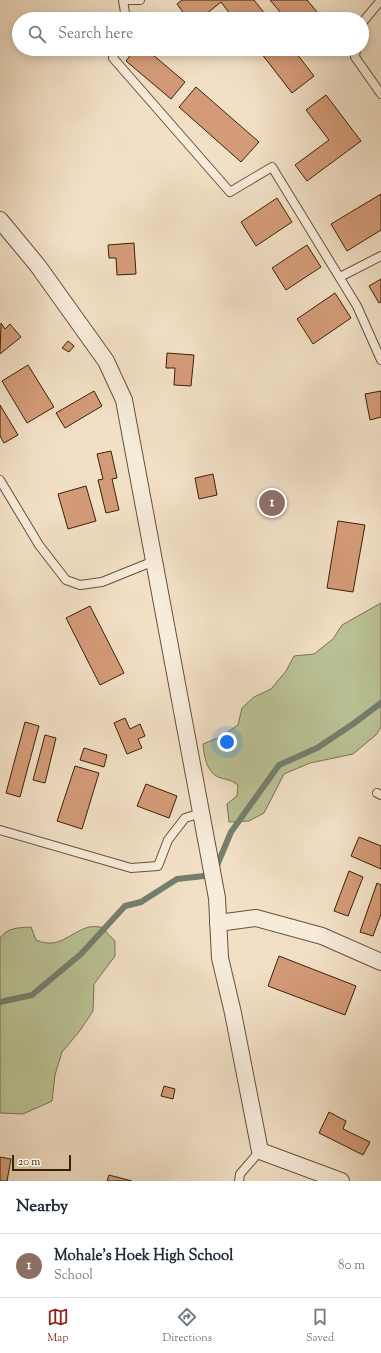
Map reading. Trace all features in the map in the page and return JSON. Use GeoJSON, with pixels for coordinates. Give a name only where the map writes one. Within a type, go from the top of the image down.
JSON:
{"type":"FeatureCollection","features":[{"type":"Feature","properties":{"kind":"street"},"geometry":{"type":"LineString","coordinates":[[0,220],[38,266],[102,355],[124,400],[217,898],[220,958],[233,1013],[260,1151],[341,1181]]}},
{"type":"Feature","properties":{"kind":"street"},"geometry":{"type":"LineString","coordinates":[[218,923],[256,918],[322,936],[381,962]]}},
{"type":"Feature","properties":{"kind":"lane"},"geometry":{"type":"LineString","coordinates":[[124,0],[125,12]]}},
{"type":"Feature","properties":{"kind":"lane"},"geometry":{"type":"LineString","coordinates":[[127,0],[140,0]]}},
{"type":"Feature","properties":{"kind":"lane"},"geometry":{"type":"LineString","coordinates":[[369,14],[380,0]]}},
{"type":"Feature","properties":{"kind":"lane"},"geometry":{"type":"LineString","coordinates":[[114,56],[113,58],[230,192],[272,167],[357,306],[381,360]]}},
{"type":"Feature","properties":{"kind":"lane"},"geometry":{"type":"LineString","coordinates":[[355,56],[381,94]]}},
{"type":"Feature","properties":{"kind":"lane"},"geometry":{"type":"LineString","coordinates":[[340,277],[381,256]]}},
{"type":"Feature","properties":{"kind":"lane"},"geometry":{"type":"LineString","coordinates":[[0,480],[39,545],[66,580],[80,584],[102,582],[154,562]]}},
{"type":"Feature","properties":{"kind":"lane"},"geometry":{"type":"LineString","coordinates":[[0,830],[131,868],[158,866],[168,840],[185,818],[201,813]]}},
{"type":"Feature","properties":{"kind":"lane"},"geometry":{"type":"LineString","coordinates":[[238,1181],[240,1174],[260,1151]]}},
{"type":"Feature","properties":{"kind":"green space"},"geometry":{"type":"Polygon","coordinates":[[[381,603],[381,727],[376,735],[353,754],[310,763],[284,774],[264,813],[249,821],[229,822],[227,804],[237,796],[238,785],[218,777],[211,771],[205,758],[203,744],[220,737],[238,725],[242,708],[254,697],[271,689],[286,671],[294,656],[314,654],[333,639],[342,625],[381,603]]]}},
{"type":"Feature","properties":{"kind":"green space"},"geometry":{"type":"Polygon","coordinates":[[[31,927],[36,940],[44,943],[64,940],[89,927],[105,928],[106,932],[115,941],[115,956],[94,984],[93,1011],[79,1032],[62,1052],[55,1075],[52,1101],[23,1114],[0,1113],[0,938],[3,934],[10,930],[31,927]]]}},
{"type":"Feature","properties":{"kind":"building"},"geometry":{"type":"Polygon","coordinates":[[[182,0],[254,0],[263,12],[229,12],[221,2],[209,12],[183,12],[177,4],[182,0]]]}},
{"type":"Feature","properties":{"kind":"building"},"geometry":{"type":"Polygon","coordinates":[[[270,0],[307,0],[317,12],[280,12],[270,0]]]}},
{"type":"Feature","properties":{"kind":"building"},"geometry":{"type":"Polygon","coordinates":[[[130,56],[154,56],[185,82],[171,99],[126,61],[130,56]]]}},
{"type":"Feature","properties":{"kind":"building"},"geometry":{"type":"Polygon","coordinates":[[[263,56],[298,56],[314,76],[292,93],[263,56]]]}},
{"type":"Feature","properties":{"kind":"building"},"geometry":{"type":"Polygon","coordinates":[[[196,87],[259,142],[241,162],[179,107],[196,87]]]}},
{"type":"Feature","properties":{"kind":"building"},"geometry":{"type":"Polygon","coordinates":[[[326,95],[361,141],[307,181],[295,165],[329,140],[306,110],[326,95]]]}},
{"type":"Feature","properties":{"kind":"building"},"geometry":{"type":"Polygon","coordinates":[[[381,194],[381,230],[347,251],[331,224],[381,194]]]}},
{"type":"Feature","properties":{"kind":"building"},"geometry":{"type":"Polygon","coordinates":[[[277,198],[292,222],[256,246],[241,222],[277,198]]]}},
{"type":"Feature","properties":{"kind":"building"},"geometry":{"type":"Polygon","coordinates":[[[134,243],[136,274],[117,275],[116,258],[109,258],[108,245],[134,243]]]}},
{"type":"Feature","properties":{"kind":"building"},"geometry":{"type":"Polygon","coordinates":[[[307,245],[321,267],[286,290],[272,268],[307,245]]]}},
{"type":"Feature","properties":{"kind":"building"},"geometry":{"type":"Polygon","coordinates":[[[381,279],[381,302],[379,303],[369,286],[381,279]]]}},
{"type":"Feature","properties":{"kind":"building"},"geometry":{"type":"Polygon","coordinates":[[[335,293],[351,318],[313,344],[297,319],[335,293]]]}},
{"type":"Feature","properties":{"kind":"building"},"geometry":{"type":"Polygon","coordinates":[[[1,323],[5,329],[10,324],[21,337],[0,354],[1,323]]]}},
{"type":"Feature","properties":{"kind":"building"},"geometry":{"type":"Polygon","coordinates":[[[68,341],[74,346],[69,352],[62,348],[68,341]]]}},
{"type":"Feature","properties":{"kind":"building"},"geometry":{"type":"Polygon","coordinates":[[[167,353],[194,355],[191,386],[174,385],[175,368],[166,368],[167,353]]]}},
{"type":"Feature","properties":{"kind":"building"},"geometry":{"type":"Polygon","coordinates":[[[28,365],[54,407],[27,423],[2,381],[28,365]]]}},
{"type":"Feature","properties":{"kind":"building"},"geometry":{"type":"Polygon","coordinates":[[[94,391],[102,406],[65,428],[56,413],[94,391]]]}},
{"type":"Feature","properties":{"kind":"building"},"geometry":{"type":"Polygon","coordinates":[[[381,391],[381,417],[370,420],[365,394],[381,391]]]}},
{"type":"Feature","properties":{"kind":"building"},"geometry":{"type":"Polygon","coordinates":[[[0,405],[18,435],[4,443],[0,436],[0,405]]]}},
{"type":"Feature","properties":{"kind":"building"},"geometry":{"type":"Polygon","coordinates":[[[111,451],[117,478],[112,479],[119,510],[106,513],[98,480],[103,479],[97,454],[111,451]]]}},
{"type":"Feature","properties":{"kind":"building"},"geometry":{"type":"Polygon","coordinates":[[[213,474],[217,495],[199,499],[195,478],[213,474]]]}},
{"type":"Feature","properties":{"kind":"building"},"geometry":{"type":"Polygon","coordinates":[[[86,486],[96,521],[68,529],[58,494],[86,486]]]}},
{"type":"Feature","properties":{"kind":"building"},"geometry":{"type":"Polygon","coordinates":[[[338,521],[365,525],[353,592],[327,588],[338,521]]]}},
{"type":"Feature","properties":{"kind":"building"},"geometry":{"type":"Polygon","coordinates":[[[90,606],[124,673],[100,685],[66,618],[90,606]]]}},
{"type":"Feature","properties":{"kind":"building"},"geometry":{"type":"Polygon","coordinates":[[[125,718],[130,729],[140,724],[145,736],[138,739],[142,748],[127,754],[114,723],[125,718]]]}},
{"type":"Feature","properties":{"kind":"building"},"geometry":{"type":"Polygon","coordinates":[[[25,722],[39,726],[20,797],[6,793],[25,722]]]}},
{"type":"Feature","properties":{"kind":"building"},"geometry":{"type":"Polygon","coordinates":[[[45,735],[56,738],[45,783],[33,780],[45,735]]]}},
{"type":"Feature","properties":{"kind":"building"},"geometry":{"type":"Polygon","coordinates":[[[84,748],[107,755],[104,767],[80,760],[84,748]]]}},
{"type":"Feature","properties":{"kind":"building"},"geometry":{"type":"Polygon","coordinates":[[[75,766],[99,773],[82,829],[57,821],[75,766]]]}},
{"type":"Feature","properties":{"kind":"building"},"geometry":{"type":"Polygon","coordinates":[[[146,784],[177,796],[169,818],[137,806],[146,784]]]}},
{"type":"Feature","properties":{"kind":"building"},"geometry":{"type":"Polygon","coordinates":[[[359,837],[381,846],[381,869],[351,856],[359,837]]]}},
{"type":"Feature","properties":{"kind":"building"},"geometry":{"type":"Polygon","coordinates":[[[349,871],[363,877],[348,916],[334,911],[349,871]]]}},
{"type":"Feature","properties":{"kind":"building"},"geometry":{"type":"Polygon","coordinates":[[[377,883],[381,885],[381,914],[373,936],[360,932],[377,883]]]}},
{"type":"Feature","properties":{"kind":"building"},"geometry":{"type":"Polygon","coordinates":[[[279,956],[356,986],[345,1015],[268,986],[279,956]]]}},
{"type":"Feature","properties":{"kind":"building"},"geometry":{"type":"Polygon","coordinates":[[[164,1086],[175,1089],[173,1099],[161,1096],[164,1086]]]}},
{"type":"Feature","properties":{"kind":"building"},"geometry":{"type":"Polygon","coordinates":[[[329,1112],[346,1121],[343,1129],[370,1142],[363,1155],[319,1133],[329,1112]]]}},
{"type":"Feature","properties":{"kind":"building"},"geometry":{"type":"Polygon","coordinates":[[[0,1157],[11,1159],[7,1181],[0,1181],[0,1157]]]}},
{"type":"Feature","properties":{"kind":"building"},"geometry":{"type":"Polygon","coordinates":[[[109,1175],[132,1181],[107,1181],[109,1175]]]}},
{"type":"Feature","properties":{"kind":"waterway"},"geometry":{"type":"LineString","coordinates":[[0,1002],[32,995],[81,954],[125,906],[141,902],[177,879],[213,875],[231,832],[279,765],[317,748],[381,703]]}},
{"type":"Feature","properties":{"kind":"place","name":"Mohale's Hoek High School"},"geometry":{"type":"Point","coordinates":[272,503]}}]}
